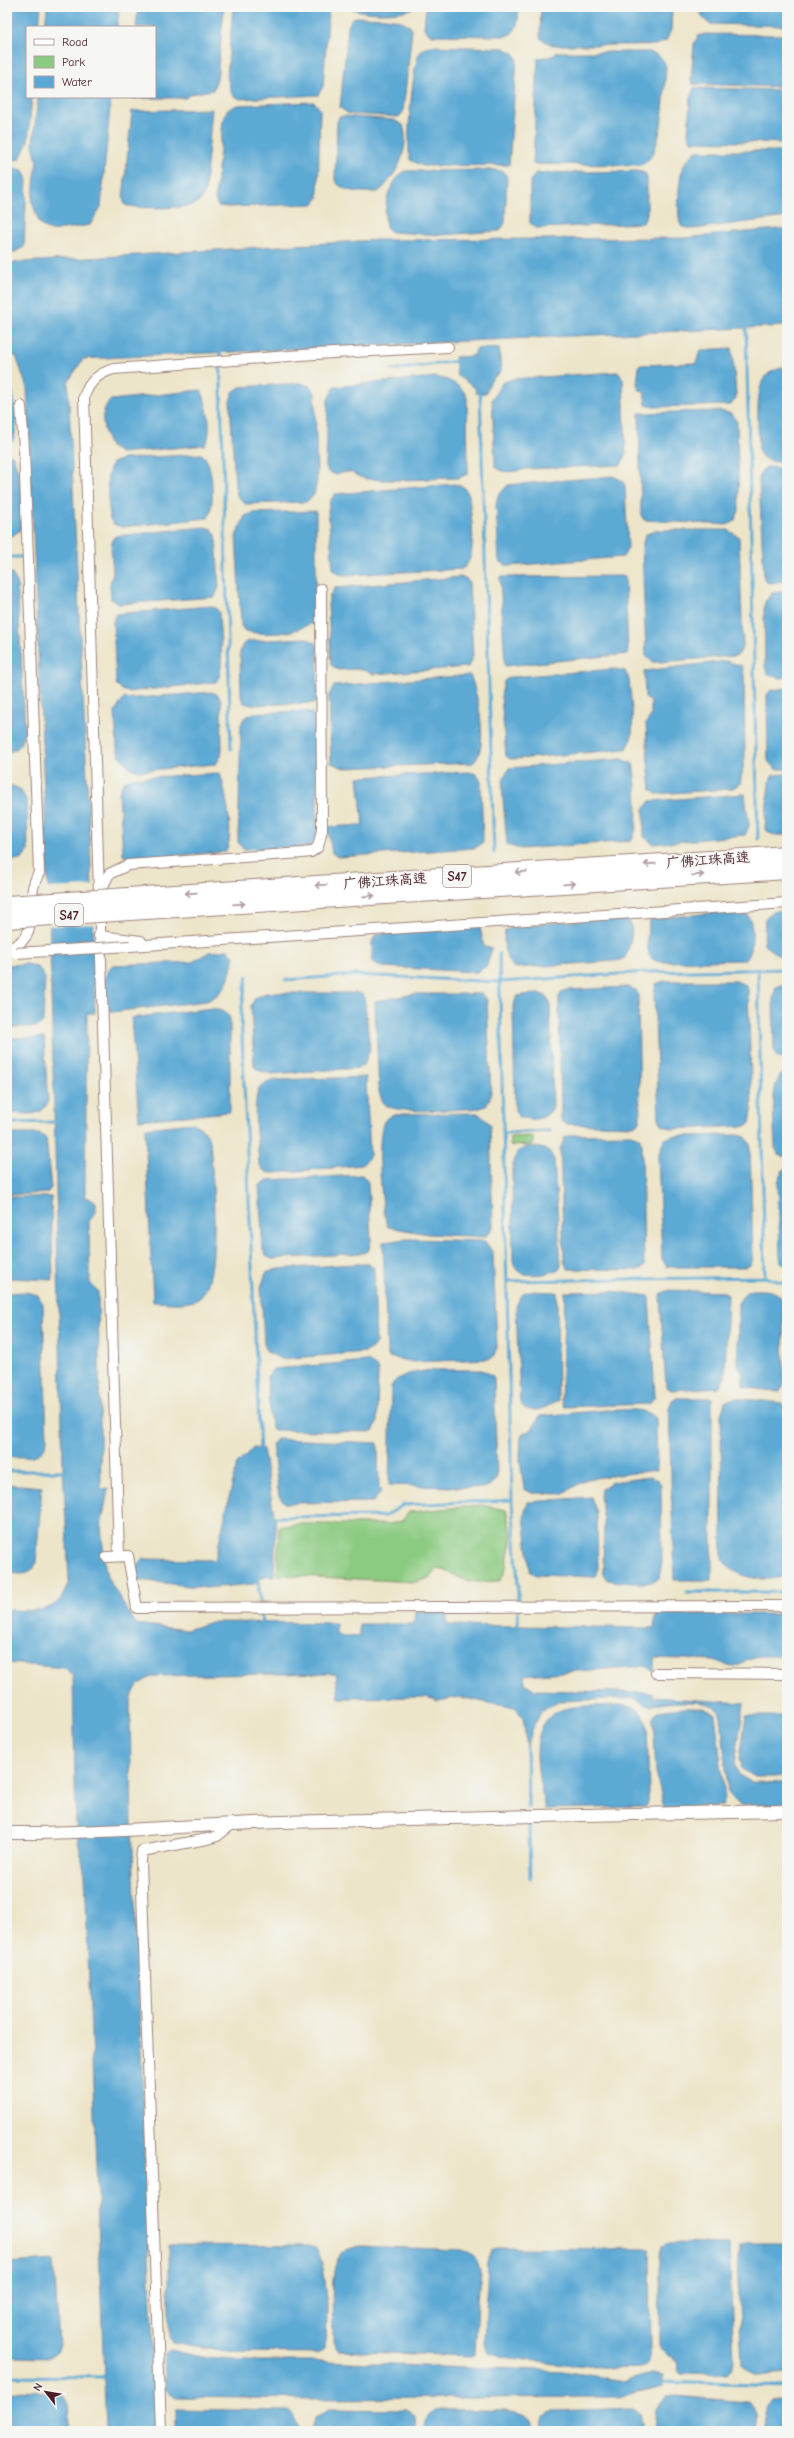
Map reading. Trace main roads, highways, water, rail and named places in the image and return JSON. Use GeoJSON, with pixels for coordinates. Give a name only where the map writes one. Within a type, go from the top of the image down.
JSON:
{"type":"FeatureCollection","features":[{"type":"Feature","properties":{"kind":"highway","name":"广佛江珠高速"},"geometry":{"type":"LineString","coordinates":[[7,919],[129,904],[787,855]]}},
{"type":"Feature","properties":{"kind":"highway","name":"广佛江珠高速"},"geometry":{"type":"LineString","coordinates":[[7,905],[129,904],[787,870]]}},
{"type":"Feature","properties":{"kind":"water"},"geometry":{"type":"Polygon","coordinates":[[[7,7],[41,7],[39,26],[26,26],[26,98],[32,98],[28,142],[20,159],[7,161],[7,7]]]}},
{"type":"Feature","properties":{"kind":"water"},"geometry":{"type":"Polygon","coordinates":[[[47,7],[119,7],[117,26],[45,26],[47,7]]]}},
{"type":"Feature","properties":{"kind":"water"},"geometry":{"type":"Polygon","coordinates":[[[138,7],[224,7],[217,79],[213,90],[190,94],[186,98],[156,98],[156,26],[136,26],[138,7]]]}},
{"type":"Feature","properties":{"kind":"water"},"geometry":{"type":"Polygon","coordinates":[[[233,7],[329,7],[323,87],[318,95],[240,99],[232,95],[227,76],[233,7]]]}},
{"type":"Feature","properties":{"kind":"water"},"geometry":{"type":"Polygon","coordinates":[[[350,7],[414,7],[402,12],[372,13],[362,12],[350,7]]]}},
{"type":"Feature","properties":{"kind":"water"},"geometry":{"type":"Polygon","coordinates":[[[426,7],[519,7],[516,28],[506,36],[430,35],[424,28],[426,7]]]}},
{"type":"Feature","properties":{"kind":"water"},"geometry":{"type":"Polygon","coordinates":[[[541,7],[672,7],[671,30],[666,41],[656,45],[552,45],[540,38],[541,7]]]}},
{"type":"Feature","properties":{"kind":"water"},"geometry":{"type":"Polygon","coordinates":[[[700,7],[787,7],[787,26],[709,24],[702,17],[700,7]]]}},
{"type":"Feature","properties":{"kind":"water"},"geometry":{"type":"Polygon","coordinates":[[[352,18],[388,18],[409,25],[412,30],[403,112],[399,117],[349,114],[340,108],[348,27],[352,18]]]}},
{"type":"Feature","properties":{"kind":"water"},"geometry":{"type":"Polygon","coordinates":[[[705,34],[787,35],[787,87],[693,84],[691,80],[694,44],[698,36],[705,34]]]}},
{"type":"Feature","properties":{"kind":"water"},"geometry":{"type":"Polygon","coordinates":[[[431,46],[504,48],[515,54],[517,59],[509,165],[423,166],[410,160],[409,121],[415,70],[421,50],[431,46]]]}},
{"type":"Feature","properties":{"kind":"water"},"geometry":{"type":"Polygon","coordinates":[[[557,52],[649,52],[661,58],[666,66],[664,105],[659,136],[655,149],[649,159],[641,165],[533,164],[538,58],[553,56],[557,52]]]}},
{"type":"Feature","properties":{"kind":"water"},"geometry":{"type":"Polygon","coordinates":[[[694,88],[787,90],[787,143],[692,141],[688,136],[690,98],[694,88]]]}},
{"type":"Feature","properties":{"kind":"water"},"geometry":{"type":"Polygon","coordinates":[[[38,98],[111,98],[101,207],[90,225],[51,231],[42,226],[39,222],[32,202],[37,161],[33,144],[38,98]]]}},
{"type":"Feature","properties":{"kind":"water"},"geometry":{"type":"Polygon","coordinates":[[[314,102],[320,109],[318,198],[314,204],[218,206],[215,199],[223,120],[227,110],[237,105],[314,102]]]}},
{"type":"Feature","properties":{"kind":"water"},"geometry":{"type":"Polygon","coordinates":[[[212,109],[205,189],[201,200],[190,206],[172,208],[125,205],[123,198],[132,111],[212,109]]]}},
{"type":"Feature","properties":{"kind":"water"},"geometry":{"type":"Polygon","coordinates":[[[344,116],[394,120],[403,125],[405,143],[400,162],[391,179],[378,192],[348,190],[338,185],[335,180],[337,122],[339,117],[344,116]]]}},
{"type":"Feature","properties":{"kind":"water"},"geometry":{"type":"Polygon","coordinates":[[[697,151],[787,151],[787,217],[693,229],[682,227],[679,217],[681,174],[683,167],[691,155],[697,151]]]}},
{"type":"Feature","properties":{"kind":"water"},"geometry":{"type":"Polygon","coordinates":[[[7,166],[23,170],[27,179],[24,247],[15,252],[7,252],[7,166]]]}},
{"type":"Feature","properties":{"kind":"water"},"geometry":{"type":"Polygon","coordinates":[[[496,170],[504,172],[507,177],[505,223],[500,231],[441,235],[392,232],[386,227],[385,212],[388,196],[394,182],[405,171],[496,170]]]}},
{"type":"Feature","properties":{"kind":"water"},"geometry":{"type":"Polygon","coordinates":[[[637,171],[645,173],[647,178],[647,214],[643,223],[536,228],[530,223],[530,181],[536,173],[637,171]]]}},
{"type":"Feature","properties":{"kind":"water"},"geometry":{"type":"Polygon","coordinates":[[[787,228],[787,326],[83,359],[68,382],[93,905],[95,1013],[87,1013],[85,1196],[96,1202],[96,1212],[89,1221],[90,1283],[98,1291],[101,1489],[108,1489],[101,1527],[107,1577],[136,1624],[187,1630],[211,1622],[336,1623],[336,1635],[359,1637],[359,1624],[414,1624],[415,1611],[447,1612],[447,1625],[654,1628],[656,1614],[787,1614],[787,1656],[760,1656],[731,1667],[714,1660],[654,1658],[654,1672],[645,1666],[524,1675],[525,1683],[535,1690],[653,1693],[653,1697],[744,1703],[735,1763],[739,1775],[751,1782],[787,1783],[787,1805],[740,1806],[728,1793],[721,1716],[714,1707],[705,1703],[680,1702],[662,1703],[649,1706],[633,1698],[559,1701],[542,1710],[533,1728],[527,1748],[523,1717],[515,1708],[459,1697],[438,1701],[426,1697],[339,1698],[336,1673],[154,1676],[137,1687],[130,1707],[132,1825],[156,2431],[106,2431],[85,1875],[76,1830],[73,1676],[65,1668],[7,1663],[7,1610],[38,1610],[53,1606],[59,1600],[69,1581],[63,1467],[49,908],[27,388],[16,356],[7,355],[7,263],[377,240],[684,238],[787,228]]]}},
{"type":"Feature","properties":{"kind":"water"},"geometry":{"type":"Polygon","coordinates":[[[499,348],[501,371],[490,382],[486,393],[476,393],[475,388],[457,375],[455,357],[474,356],[475,349],[499,348]]]}},
{"type":"Feature","properties":{"kind":"water"},"geometry":{"type":"Polygon","coordinates":[[[732,348],[736,398],[731,405],[653,407],[646,405],[644,391],[639,390],[637,384],[639,365],[696,363],[701,350],[732,348]]]}},
{"type":"Feature","properties":{"kind":"water"},"geometry":{"type":"Polygon","coordinates":[[[787,366],[787,462],[775,462],[767,460],[761,456],[759,452],[759,392],[767,375],[775,370],[787,366]]]}},
{"type":"Feature","properties":{"kind":"water"},"geometry":{"type":"Polygon","coordinates":[[[619,372],[623,379],[626,454],[621,465],[525,469],[509,472],[501,471],[495,467],[492,399],[502,383],[512,379],[619,372]]]}},
{"type":"Feature","properties":{"kind":"water"},"geometry":{"type":"Polygon","coordinates":[[[436,377],[454,383],[462,389],[467,397],[468,474],[458,478],[379,480],[363,478],[351,472],[337,475],[328,472],[326,467],[328,400],[334,387],[436,377]]]}},
{"type":"Feature","properties":{"kind":"water"},"geometry":{"type":"Polygon","coordinates":[[[7,378],[15,403],[16,425],[15,435],[12,442],[7,446],[7,378]]]}},
{"type":"Feature","properties":{"kind":"water"},"geometry":{"type":"Polygon","coordinates":[[[300,383],[310,386],[315,393],[317,481],[314,495],[306,502],[245,504],[237,495],[235,486],[230,401],[233,392],[240,387],[300,383]]]}},
{"type":"Feature","properties":{"kind":"water"},"geometry":{"type":"Polygon","coordinates":[[[201,390],[209,418],[208,440],[205,445],[121,453],[110,447],[104,429],[103,416],[104,410],[111,400],[201,390]]]}},
{"type":"Feature","properties":{"kind":"water"},"geometry":{"type":"Polygon","coordinates":[[[721,411],[732,414],[737,422],[739,511],[734,522],[727,525],[644,520],[641,515],[639,413],[721,411]]]}},
{"type":"Feature","properties":{"kind":"water"},"geometry":{"type":"Polygon","coordinates":[[[201,454],[209,465],[211,474],[212,504],[208,518],[122,527],[113,524],[110,519],[108,491],[108,476],[112,463],[123,459],[201,454]]]}},
{"type":"Feature","properties":{"kind":"water"},"geometry":{"type":"Polygon","coordinates":[[[7,455],[12,455],[18,471],[23,503],[22,523],[20,530],[12,536],[7,536],[7,455]]]}},
{"type":"Feature","properties":{"kind":"water"},"geometry":{"type":"Polygon","coordinates":[[[766,467],[787,468],[787,581],[768,583],[764,579],[759,480],[760,473],[766,467]]]}},
{"type":"Feature","properties":{"kind":"water"},"geometry":{"type":"Polygon","coordinates":[[[613,476],[623,481],[625,486],[628,548],[623,557],[508,566],[499,561],[496,505],[498,496],[508,485],[613,476]]]}},
{"type":"Feature","properties":{"kind":"water"},"geometry":{"type":"Polygon","coordinates":[[[455,484],[464,487],[469,495],[473,535],[471,555],[468,563],[462,569],[344,575],[339,574],[333,569],[328,510],[330,501],[335,494],[455,484]]]}},
{"type":"Feature","properties":{"kind":"water"},"geometry":{"type":"Polygon","coordinates":[[[316,511],[316,623],[282,633],[268,634],[248,632],[244,630],[241,626],[236,536],[245,516],[253,513],[316,511]]]}},
{"type":"Feature","properties":{"kind":"water"},"geometry":{"type":"Polygon","coordinates":[[[204,527],[212,529],[216,535],[219,587],[215,597],[119,604],[111,599],[110,584],[113,572],[111,548],[113,538],[116,536],[204,527]]]}},
{"type":"Feature","properties":{"kind":"water"},"geometry":{"type":"Polygon","coordinates":[[[656,530],[728,530],[739,537],[743,646],[739,654],[735,656],[659,662],[652,662],[646,656],[642,547],[645,535],[656,530]]]}},
{"type":"Feature","properties":{"kind":"water"},"geometry":{"type":"Polygon","coordinates":[[[7,572],[12,574],[17,582],[25,729],[22,741],[18,747],[15,750],[7,752],[7,572]]]}},
{"type":"Feature","properties":{"kind":"water"},"geometry":{"type":"Polygon","coordinates":[[[625,576],[628,654],[505,666],[500,577],[625,576]]]}},
{"type":"Feature","properties":{"kind":"water"},"geometry":{"type":"Polygon","coordinates":[[[460,577],[466,578],[469,583],[473,656],[468,667],[374,674],[360,669],[338,670],[331,665],[328,604],[330,595],[335,588],[460,577]]]}},
{"type":"Feature","properties":{"kind":"water"},"geometry":{"type":"Polygon","coordinates":[[[787,591],[787,677],[779,678],[767,673],[765,667],[764,609],[765,602],[772,593],[787,591]]]}},
{"type":"Feature","properties":{"kind":"water"},"geometry":{"type":"Polygon","coordinates":[[[211,606],[216,608],[219,613],[221,669],[216,682],[128,692],[122,690],[116,684],[113,622],[116,614],[211,606]]]}},
{"type":"Feature","properties":{"kind":"water"},"geometry":{"type":"Polygon","coordinates":[[[306,638],[316,643],[318,649],[317,701],[314,703],[251,705],[244,703],[241,697],[240,652],[243,644],[249,641],[306,638]]]}},
{"type":"Feature","properties":{"kind":"water"},"geometry":{"type":"Polygon","coordinates":[[[726,661],[742,666],[744,674],[745,757],[740,784],[731,789],[656,794],[651,790],[648,762],[646,723],[651,716],[651,702],[645,698],[644,671],[726,661]]]}},
{"type":"Feature","properties":{"kind":"water"},"geometry":{"type":"Polygon","coordinates":[[[615,669],[625,671],[629,679],[632,706],[632,736],[630,744],[626,749],[517,759],[510,759],[506,756],[501,696],[504,681],[510,677],[615,669]]]}},
{"type":"Feature","properties":{"kind":"water"},"geometry":{"type":"Polygon","coordinates":[[[470,675],[479,708],[482,734],[478,756],[473,763],[344,768],[331,763],[329,695],[334,686],[470,675]]]}},
{"type":"Feature","properties":{"kind":"water"},"geometry":{"type":"Polygon","coordinates":[[[787,688],[787,769],[775,769],[768,761],[767,695],[771,690],[787,688]]]}},
{"type":"Feature","properties":{"kind":"water"},"geometry":{"type":"Polygon","coordinates":[[[212,692],[218,695],[221,700],[222,749],[221,756],[216,764],[139,771],[130,768],[120,757],[117,748],[115,712],[123,699],[212,692]]]}},
{"type":"Feature","properties":{"kind":"water"},"geometry":{"type":"Polygon","coordinates":[[[306,711],[312,713],[317,726],[317,834],[314,842],[308,847],[243,849],[238,842],[241,724],[244,718],[254,713],[306,711]]]}},
{"type":"Feature","properties":{"kind":"water"},"geometry":{"type":"Polygon","coordinates":[[[622,759],[633,764],[635,781],[637,816],[636,827],[631,841],[520,849],[507,845],[502,787],[504,777],[509,768],[622,759]]]}},
{"type":"Feature","properties":{"kind":"water"},"geometry":{"type":"Polygon","coordinates":[[[469,772],[477,774],[481,782],[483,843],[475,848],[338,857],[332,853],[327,827],[363,825],[358,777],[469,772]]]}},
{"type":"Feature","properties":{"kind":"water"},"geometry":{"type":"Polygon","coordinates":[[[220,773],[227,802],[230,826],[230,836],[225,852],[131,859],[123,855],[119,792],[124,781],[132,778],[220,773]]]}},
{"type":"Feature","properties":{"kind":"water"},"geometry":{"type":"Polygon","coordinates":[[[787,774],[787,835],[774,835],[771,834],[765,827],[769,782],[773,775],[787,774]]]}},
{"type":"Feature","properties":{"kind":"water"},"geometry":{"type":"Polygon","coordinates":[[[7,784],[20,789],[27,801],[28,852],[21,860],[7,860],[7,784]]]}},
{"type":"Feature","properties":{"kind":"water"},"geometry":{"type":"Polygon","coordinates":[[[745,794],[749,826],[745,835],[654,844],[644,837],[644,809],[650,801],[745,794]]]}},
{"type":"Feature","properties":{"kind":"water"},"geometry":{"type":"Polygon","coordinates":[[[787,909],[787,956],[779,956],[764,945],[765,919],[771,912],[787,909]]]}},
{"type":"Feature","properties":{"kind":"water"},"geometry":{"type":"Polygon","coordinates":[[[740,910],[749,918],[752,932],[752,941],[745,960],[663,962],[654,960],[649,955],[647,938],[648,926],[651,919],[740,910]]]}},
{"type":"Feature","properties":{"kind":"water"},"geometry":{"type":"Polygon","coordinates":[[[622,917],[628,919],[631,928],[630,944],[624,959],[616,961],[515,968],[506,957],[504,946],[505,931],[514,926],[622,917]]]}},
{"type":"Feature","properties":{"kind":"water"},"geometry":{"type":"Polygon","coordinates":[[[480,927],[484,947],[492,948],[487,966],[477,972],[383,967],[372,962],[372,942],[376,934],[480,927]]]}},
{"type":"Feature","properties":{"kind":"water"},"geometry":{"type":"Polygon","coordinates":[[[228,950],[234,956],[227,983],[220,993],[207,1001],[112,1012],[106,1005],[105,978],[109,969],[113,965],[192,962],[209,952],[228,950]]]}},
{"type":"Feature","properties":{"kind":"water"},"geometry":{"type":"Polygon","coordinates":[[[28,964],[39,968],[45,979],[43,1022],[37,1027],[7,1027],[7,965],[28,964]]]}},
{"type":"Feature","properties":{"kind":"water"},"geometry":{"type":"Polygon","coordinates":[[[664,981],[736,981],[746,985],[748,989],[752,1111],[750,1123],[747,1126],[673,1129],[662,1125],[659,1118],[654,994],[656,984],[664,981]]]}},
{"type":"Feature","properties":{"kind":"water"},"geometry":{"type":"Polygon","coordinates":[[[787,983],[787,1060],[777,1057],[774,1051],[773,998],[776,987],[787,983]]]}},
{"type":"Feature","properties":{"kind":"water"},"geometry":{"type":"Polygon","coordinates":[[[628,987],[636,990],[638,994],[640,1121],[634,1126],[566,1124],[561,1120],[559,997],[563,991],[567,990],[628,987]]]}},
{"type":"Feature","properties":{"kind":"water"},"geometry":{"type":"Polygon","coordinates":[[[266,993],[357,993],[364,995],[370,1050],[364,1064],[358,1068],[272,1074],[257,1070],[254,1065],[251,1006],[255,998],[266,993]]]}},
{"type":"Feature","properties":{"kind":"water"},"geometry":{"type":"Polygon","coordinates":[[[538,993],[546,996],[550,1002],[553,1107],[547,1115],[543,1117],[538,1119],[528,1119],[518,1116],[515,1111],[513,1005],[517,996],[538,993]]]}},
{"type":"Feature","properties":{"kind":"water"},"geometry":{"type":"Polygon","coordinates":[[[415,994],[483,994],[487,1000],[491,1096],[486,1106],[472,1109],[416,1111],[393,1108],[386,1105],[382,1099],[379,1092],[375,1001],[415,994]]]}},
{"type":"Feature","properties":{"kind":"water"},"geometry":{"type":"Polygon","coordinates":[[[212,1008],[225,1012],[230,1018],[230,1112],[139,1120],[131,1018],[212,1008]]]}},
{"type":"Feature","properties":{"kind":"water"},"geometry":{"type":"Polygon","coordinates":[[[7,1038],[44,1038],[48,1101],[45,1107],[37,1113],[7,1113],[7,1038]]]}},
{"type":"Feature","properties":{"kind":"water"},"geometry":{"type":"Polygon","coordinates":[[[787,1071],[787,1157],[779,1155],[775,1148],[774,1093],[781,1075],[787,1071]]]}},
{"type":"Feature","properties":{"kind":"water"},"geometry":{"type":"Polygon","coordinates":[[[366,1077],[370,1156],[362,1165],[275,1173],[263,1170],[259,1163],[255,1115],[255,1104],[259,1089],[262,1085],[275,1080],[366,1077]]]}},
{"type":"Feature","properties":{"kind":"water"},"geometry":{"type":"Polygon","coordinates":[[[478,1113],[490,1124],[493,1228],[485,1237],[428,1234],[388,1227],[383,1206],[380,1173],[380,1140],[385,1120],[391,1116],[402,1114],[478,1113]]]}},
{"type":"Feature","properties":{"kind":"water"},"geometry":{"type":"Polygon","coordinates":[[[193,1123],[205,1131],[210,1141],[214,1200],[211,1272],[206,1289],[198,1299],[182,1303],[153,1302],[145,1128],[193,1123]]]}},
{"type":"Feature","properties":{"kind":"water"},"geometry":{"type":"Polygon","coordinates":[[[7,1134],[40,1134],[46,1138],[51,1188],[47,1193],[7,1195],[7,1134]]]}},
{"type":"Feature","properties":{"kind":"water"},"geometry":{"type":"Polygon","coordinates":[[[631,1134],[639,1137],[642,1144],[644,1267],[638,1270],[568,1269],[564,1262],[560,1149],[565,1137],[570,1135],[631,1134]]]}},
{"type":"Feature","properties":{"kind":"water"},"geometry":{"type":"Polygon","coordinates":[[[739,1135],[746,1137],[750,1144],[753,1258],[751,1264],[747,1267],[667,1267],[662,1259],[658,1156],[664,1140],[672,1136],[739,1135]]]}},
{"type":"Feature","properties":{"kind":"water"},"geometry":{"type":"Polygon","coordinates":[[[526,1147],[546,1150],[554,1160],[561,1266],[554,1271],[535,1275],[523,1274],[519,1272],[513,1261],[512,1169],[517,1152],[526,1147]]]}},
{"type":"Feature","properties":{"kind":"water"},"geometry":{"type":"Polygon","coordinates":[[[787,1168],[787,1266],[781,1262],[780,1257],[778,1182],[782,1171],[787,1168]]]}},
{"type":"Feature","properties":{"kind":"water"},"geometry":{"type":"Polygon","coordinates":[[[362,1175],[368,1182],[371,1240],[369,1250],[363,1253],[272,1259],[266,1256],[263,1250],[259,1186],[268,1180],[362,1175]]]}},
{"type":"Feature","properties":{"kind":"water"},"geometry":{"type":"Polygon","coordinates":[[[7,1197],[51,1197],[53,1280],[7,1278],[7,1197]]]}},
{"type":"Feature","properties":{"kind":"water"},"geometry":{"type":"Polygon","coordinates":[[[407,1239],[485,1241],[493,1253],[497,1345],[494,1356],[490,1359],[413,1362],[389,1357],[387,1353],[383,1242],[407,1239]]]}},
{"type":"Feature","properties":{"kind":"water"},"geometry":{"type":"Polygon","coordinates":[[[368,1264],[374,1268],[376,1343],[372,1348],[366,1352],[281,1359],[267,1352],[264,1344],[261,1287],[266,1273],[277,1269],[368,1264]]]}},
{"type":"Feature","properties":{"kind":"water"},"geometry":{"type":"Polygon","coordinates":[[[669,1290],[725,1292],[728,1295],[725,1377],[719,1387],[671,1390],[666,1387],[660,1298],[662,1293],[669,1290]]]}},
{"type":"Feature","properties":{"kind":"water"},"geometry":{"type":"Polygon","coordinates":[[[751,1290],[766,1290],[774,1292],[781,1297],[783,1302],[784,1385],[779,1392],[743,1387],[743,1375],[738,1365],[738,1303],[745,1293],[751,1290]]]}},
{"type":"Feature","properties":{"kind":"water"},"geometry":{"type":"Polygon","coordinates":[[[529,1291],[557,1292],[558,1401],[538,1410],[527,1409],[523,1407],[520,1402],[516,1306],[523,1293],[529,1291]]]}},
{"type":"Feature","properties":{"kind":"water"},"geometry":{"type":"Polygon","coordinates":[[[613,1291],[649,1296],[655,1396],[649,1404],[564,1407],[561,1400],[565,1292],[613,1291]]]}},
{"type":"Feature","properties":{"kind":"water"},"geometry":{"type":"Polygon","coordinates":[[[26,1292],[38,1295],[43,1304],[47,1441],[45,1447],[37,1455],[26,1457],[7,1457],[7,1293],[26,1292]]]}},
{"type":"Feature","properties":{"kind":"water"},"geometry":{"type":"Polygon","coordinates":[[[367,1361],[376,1366],[378,1371],[377,1423],[373,1432],[275,1430],[271,1428],[267,1377],[273,1369],[367,1361]]]}},
{"type":"Feature","properties":{"kind":"water"},"geometry":{"type":"Polygon","coordinates":[[[432,1370],[482,1370],[492,1375],[494,1379],[497,1477],[494,1481],[483,1488],[389,1485],[391,1387],[397,1380],[406,1375],[418,1372],[432,1370]]]}},
{"type":"Feature","properties":{"kind":"water"},"geometry":{"type":"Polygon","coordinates":[[[677,1398],[712,1398],[712,1580],[674,1580],[669,1408],[672,1400],[677,1398]]]}},
{"type":"Feature","properties":{"kind":"water"},"geometry":{"type":"Polygon","coordinates":[[[734,1398],[783,1403],[787,1413],[787,1574],[780,1577],[761,1579],[742,1575],[727,1565],[722,1558],[721,1415],[725,1402],[734,1398]]]}},
{"type":"Feature","properties":{"kind":"water"},"geometry":{"type":"Polygon","coordinates":[[[607,1410],[634,1410],[647,1412],[656,1419],[657,1470],[587,1479],[562,1494],[532,1493],[524,1489],[520,1459],[521,1437],[523,1434],[532,1429],[540,1416],[607,1410]]]}},
{"type":"Feature","properties":{"kind":"water"},"geometry":{"type":"Polygon","coordinates":[[[276,1439],[378,1443],[379,1488],[382,1490],[373,1502],[285,1503],[279,1496],[272,1444],[276,1439]]]}},
{"type":"Feature","properties":{"kind":"water"},"geometry":{"type":"Polygon","coordinates":[[[253,1448],[263,1449],[276,1527],[274,1577],[264,1576],[255,1584],[206,1588],[138,1580],[138,1565],[143,1559],[215,1560],[237,1464],[253,1448]]]}},
{"type":"Feature","properties":{"kind":"water"},"geometry":{"type":"Polygon","coordinates":[[[649,1477],[658,1480],[661,1485],[662,1562],[659,1578],[655,1581],[643,1583],[627,1583],[608,1580],[603,1572],[604,1520],[600,1496],[601,1489],[612,1482],[649,1477]]]}},
{"type":"Feature","properties":{"kind":"water"},"geometry":{"type":"Polygon","coordinates":[[[7,1484],[42,1487],[36,1562],[32,1570],[25,1574],[7,1573],[7,1484]]]}},
{"type":"Feature","properties":{"kind":"water"},"geometry":{"type":"Polygon","coordinates":[[[591,1497],[597,1513],[598,1571],[596,1575],[592,1577],[537,1575],[530,1572],[524,1515],[528,1502],[591,1497]]]}},
{"type":"Feature","properties":{"kind":"water"},"geometry":{"type":"Polygon","coordinates":[[[621,1705],[637,1710],[643,1715],[647,1722],[649,1793],[646,1807],[545,1809],[537,1750],[539,1735],[545,1723],[554,1713],[569,1708],[621,1705]]]}},
{"type":"Feature","properties":{"kind":"water"},"geometry":{"type":"Polygon","coordinates":[[[681,1708],[704,1708],[715,1714],[725,1797],[723,1806],[664,1808],[656,1772],[653,1718],[657,1711],[681,1708]]]}},
{"type":"Feature","properties":{"kind":"water"},"geometry":{"type":"Polygon","coordinates":[[[746,1716],[787,1716],[787,1777],[755,1777],[742,1769],[740,1758],[746,1716]]]}},
{"type":"Feature","properties":{"kind":"water"},"geometry":{"type":"Polygon","coordinates":[[[670,2243],[729,2244],[734,2361],[732,2370],[727,2374],[683,2373],[679,2371],[677,2361],[663,2352],[660,2346],[660,2254],[662,2246],[670,2243]]]}},
{"type":"Feature","properties":{"kind":"water"},"geometry":{"type":"Polygon","coordinates":[[[748,2243],[787,2243],[787,2374],[757,2374],[746,2369],[742,2365],[737,2258],[740,2247],[748,2243]]]}},
{"type":"Feature","properties":{"kind":"water"},"geometry":{"type":"Polygon","coordinates":[[[169,2245],[308,2246],[316,2248],[323,2269],[327,2298],[327,2327],[323,2349],[317,2353],[225,2352],[173,2343],[169,2337],[169,2245]]]}},
{"type":"Feature","properties":{"kind":"water"},"geometry":{"type":"Polygon","coordinates":[[[360,2246],[462,2250],[474,2257],[480,2269],[475,2354],[471,2356],[338,2351],[333,2343],[332,2299],[336,2265],[343,2252],[360,2246]]]}},
{"type":"Feature","properties":{"kind":"water"},"geometry":{"type":"Polygon","coordinates":[[[493,2249],[650,2249],[651,2354],[650,2360],[647,2364],[644,2367],[636,2368],[599,2367],[501,2357],[489,2353],[485,2344],[488,2258],[493,2249]]]}},
{"type":"Feature","properties":{"kind":"water"},"geometry":{"type":"Polygon","coordinates":[[[54,2260],[59,2345],[58,2351],[49,2358],[7,2357],[7,2263],[54,2260]]]}},
{"type":"Feature","properties":{"kind":"water"},"geometry":{"type":"Polygon","coordinates":[[[170,2350],[207,2358],[246,2361],[326,2361],[563,2371],[624,2381],[652,2374],[663,2376],[663,2386],[618,2397],[314,2399],[175,2397],[164,2389],[164,2354],[170,2350]]]}},
{"type":"Feature","properties":{"kind":"water"},"geometry":{"type":"Polygon","coordinates":[[[7,2391],[52,2392],[63,2395],[68,2403],[70,2431],[7,2431],[7,2391]]]}},
{"type":"Feature","properties":{"kind":"water"},"geometry":{"type":"Polygon","coordinates":[[[675,2396],[748,2402],[757,2414],[758,2431],[654,2431],[656,2410],[666,2397],[675,2396]]]}},
{"type":"Feature","properties":{"kind":"water"},"geometry":{"type":"Polygon","coordinates":[[[771,2400],[787,2400],[787,2431],[766,2431],[765,2408],[771,2400]]]}},
{"type":"Feature","properties":{"kind":"water"},"geometry":{"type":"Polygon","coordinates":[[[633,2408],[640,2413],[643,2431],[539,2431],[543,2417],[553,2411],[633,2408]]]}},
{"type":"Feature","properties":{"kind":"water"},"geometry":{"type":"Polygon","coordinates":[[[176,2409],[289,2411],[293,2414],[300,2431],[176,2431],[176,2409]]]}},
{"type":"Feature","properties":{"kind":"water"},"geometry":{"type":"Polygon","coordinates":[[[331,2409],[406,2410],[415,2416],[416,2431],[311,2431],[314,2417],[331,2409]]]}},
{"type":"Feature","properties":{"kind":"water"},"geometry":{"type":"Polygon","coordinates":[[[440,2410],[486,2410],[521,2414],[530,2420],[531,2431],[424,2431],[428,2416],[432,2412],[440,2410]]]}},
{"type":"Feature","properties":{"kind":"waterway"},"geometry":{"type":"LineString","coordinates":[[746,324],[758,839]]}},
{"type":"Feature","properties":{"kind":"waterway"},"geometry":{"type":"LineString","coordinates":[[220,350],[231,749]]}},
{"type":"Feature","properties":{"kind":"waterway"},"geometry":{"type":"LineString","coordinates":[[392,370],[458,361]]}},
{"type":"Feature","properties":{"kind":"waterway"},"geometry":{"type":"LineString","coordinates":[[480,391],[494,853]]}},
{"type":"Feature","properties":{"kind":"waterway"},"geometry":{"type":"LineString","coordinates":[[7,557],[24,557]]}},
{"type":"Feature","properties":{"kind":"waterway"},"geometry":{"type":"LineString","coordinates":[[499,954],[512,1500],[518,1584],[518,1628]]}},
{"type":"Feature","properties":{"kind":"waterway"},"geometry":{"type":"LineString","coordinates":[[758,969],[765,1277]]}},
{"type":"Feature","properties":{"kind":"waterway"},"geometry":{"type":"LineString","coordinates":[[285,980],[356,975],[500,982],[649,972],[787,969]]}},
{"type":"Feature","properties":{"kind":"waterway"},"geometry":{"type":"LineString","coordinates":[[247,976],[241,1013],[260,1453]]}},
{"type":"Feature","properties":{"kind":"waterway"},"geometry":{"type":"LineString","coordinates":[[7,1123],[57,1122]]}},
{"type":"Feature","properties":{"kind":"waterway"},"geometry":{"type":"LineString","coordinates":[[504,1133],[550,1131]]}},
{"type":"Feature","properties":{"kind":"waterway"},"geometry":{"type":"LineString","coordinates":[[507,1281],[765,1277],[787,1284]]}},
{"type":"Feature","properties":{"kind":"waterway"},"geometry":{"type":"LineString","coordinates":[[7,1471],[65,1471]]}},
{"type":"Feature","properties":{"kind":"waterway"},"geometry":{"type":"LineString","coordinates":[[272,1517],[385,1516],[403,1505],[512,1500]]}},
{"type":"Feature","properties":{"kind":"waterway"},"geometry":{"type":"LineString","coordinates":[[258,1577],[262,1625]]}},
{"type":"Feature","properties":{"kind":"waterway"},"geometry":{"type":"LineString","coordinates":[[687,1592],[787,1592]]}},
{"type":"Feature","properties":{"kind":"waterway"},"geometry":{"type":"LineString","coordinates":[[527,1748],[528,1808]]}},
{"type":"Feature","properties":{"kind":"waterway"},"geometry":{"type":"LineString","coordinates":[[529,1825],[530,1879]]}},
{"type":"Feature","properties":{"kind":"waterway"},"geometry":{"type":"LineString","coordinates":[[7,2376],[106,2377]]}},
{"type":"Feature","properties":{"kind":"waterway"},"geometry":{"type":"LineString","coordinates":[[659,2382],[787,2386]]}}]}
